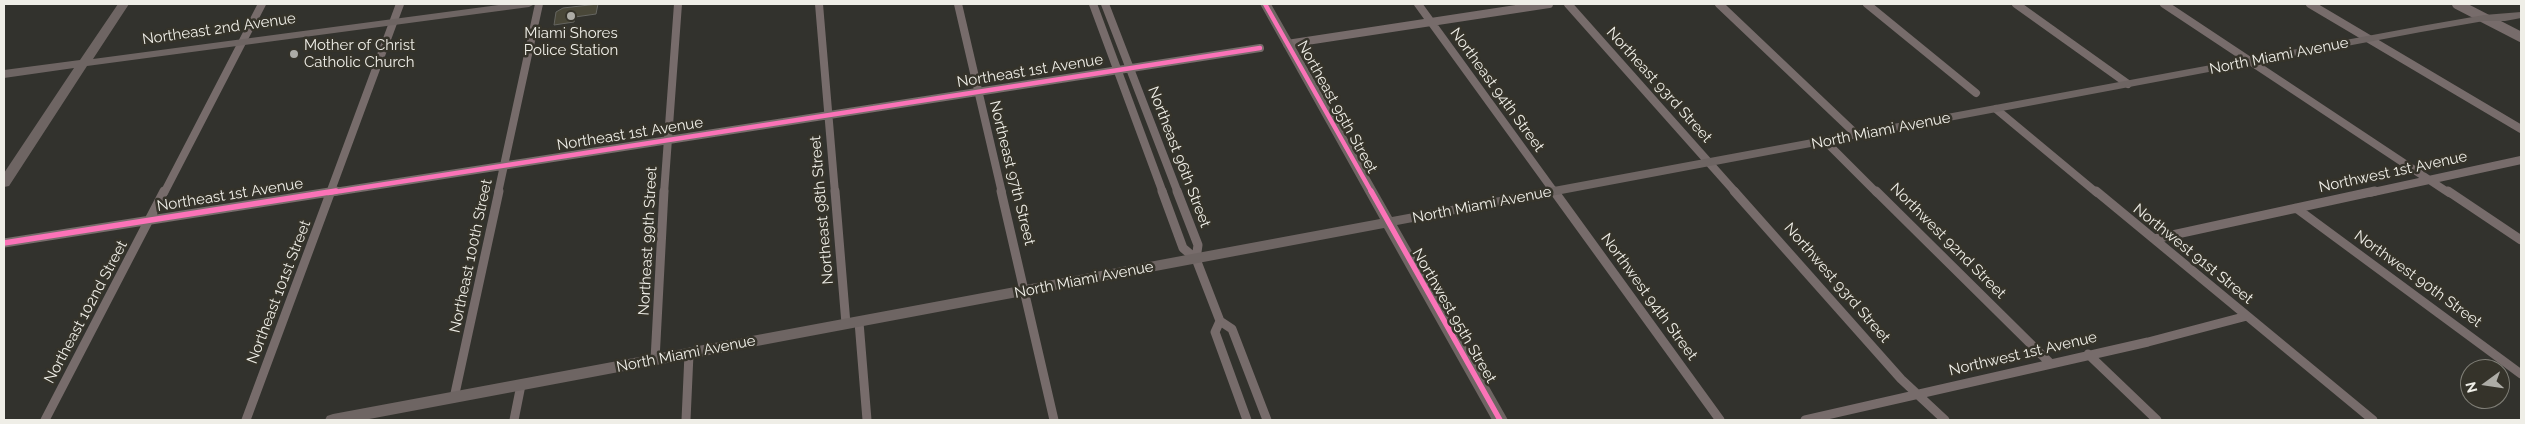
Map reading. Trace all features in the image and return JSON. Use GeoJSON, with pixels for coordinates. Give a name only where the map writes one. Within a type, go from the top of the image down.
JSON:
{"type":"FeatureCollection","features":[{"type":"Feature","properties":{"kind":"main road"},"geometry":{"type":"LineString","coordinates":[[4,183],[123,4]]}},
{"type":"Feature","properties":{"kind":"main road","name":"Northeast 2nd Avenue"},"geometry":{"type":"LineString","coordinates":[[4,74],[529,4]]}},
{"type":"Feature","properties":{"kind":"main road","name":"Northeast 95th Street"},"geometry":{"type":"LineString","coordinates":[[1265,4],[1387,223]]}},
{"type":"Feature","properties":{"kind":"main road","name":"North Miami Avenue"},"geometry":{"type":"LineString","coordinates":[[2484,18],[2493,11],[2521,6]]}},
{"type":"Feature","properties":{"kind":"main road","name":"North Miami Avenue"},"geometry":{"type":"LineString","coordinates":[[333,420],[2369,39],[2484,18],[2505,18],[2521,15]]}},
{"type":"Feature","properties":{"kind":"main road","name":"Northwest 95th Street"},"geometry":{"type":"LineString","coordinates":[[1387,223],[1500,420]]}},
{"type":"Feature","properties":{"kind":"street","name":"Northeast 102nd Street"},"geometry":{"type":"LineString","coordinates":[[45,420],[262,4]]}},
{"type":"Feature","properties":{"kind":"street","name":"Northeast 101st Street"},"geometry":{"type":"LineString","coordinates":[[246,420],[400,4]]}},
{"type":"Feature","properties":{"kind":"street","name":"Northeast 100th Street"},"geometry":{"type":"LineString","coordinates":[[454,398],[539,4]]}},
{"type":"Feature","properties":{"kind":"street","name":"Northeast 99th Street"},"geometry":{"type":"LineString","coordinates":[[655,360],[667,141],[678,4]]}},
{"type":"Feature","properties":{"kind":"street","name":"Northeast 98th Street"},"geometry":{"type":"LineString","coordinates":[[819,4],[828,116],[852,323],[867,420]]}},
{"type":"Feature","properties":{"kind":"street","name":"Northeast 97th Street"},"geometry":{"type":"LineString","coordinates":[[958,4],[1026,291],[1054,420]]}},
{"type":"Feature","properties":{"kind":"street","name":"Northeast 96th Street"},"geometry":{"type":"LineString","coordinates":[[1092,4],[1183,248],[1196,259]]}},
{"type":"Feature","properties":{"kind":"street","name":"Northeast 96th Street"},"geometry":{"type":"LineString","coordinates":[[1105,4],[1198,245],[1196,259]]}},
{"type":"Feature","properties":{"kind":"street","name":"Northeast 94th Street"},"geometry":{"type":"LineString","coordinates":[[1418,4],[1554,192]]}},
{"type":"Feature","properties":{"kind":"street"},"geometry":{"type":"LineString","coordinates":[[1287,44],[1549,4]]}},
{"type":"Feature","properties":{"kind":"street","name":"Northeast 93rd Street"},"geometry":{"type":"LineString","coordinates":[[1568,4],[1710,163]]}},
{"type":"Feature","properties":{"kind":"street"},"geometry":{"type":"LineString","coordinates":[[1719,4],[1857,135]]}},
{"type":"Feature","properties":{"kind":"street"},"geometry":{"type":"LineString","coordinates":[[1867,4],[1976,93]]}},
{"type":"Feature","properties":{"kind":"street"},"geometry":{"type":"LineString","coordinates":[[2016,4],[2128,84]]}},
{"type":"Feature","properties":{"kind":"street"},"geometry":{"type":"LineString","coordinates":[[2164,4],[2521,240]]}},
{"type":"Feature","properties":{"kind":"street"},"geometry":{"type":"LineString","coordinates":[[2310,4],[2521,130]]}},
{"type":"Feature","properties":{"kind":"street"},"geometry":{"type":"LineString","coordinates":[[2457,4],[2521,37]]}},
{"type":"Feature","properties":{"kind":"street","name":"Northeast 1st Avenue"},"geometry":{"type":"LineString","coordinates":[[4,243],[1260,48]]}},
{"type":"Feature","properties":{"kind":"street","name":"Northwest 91st Street"},"geometry":{"type":"LineString","coordinates":[[1996,109],[2373,420]]}},
{"type":"Feature","properties":{"kind":"street","name":"Northwest 92nd Street"},"geometry":{"type":"LineString","coordinates":[[1825,141],[2050,363]]}},
{"type":"Feature","properties":{"kind":"street","name":"Northwest 1st Avenue"},"geometry":{"type":"LineString","coordinates":[[2154,239],[2521,160]]}},
{"type":"Feature","properties":{"kind":"street","name":"Northwest 93rd Street"},"geometry":{"type":"LineString","coordinates":[[1710,163],[1900,379],[1945,420]]}},
{"type":"Feature","properties":{"kind":"street","name":"Northwest 94th Street"},"geometry":{"type":"LineString","coordinates":[[1554,192],[1720,420]]}},
{"type":"Feature","properties":{"kind":"street","name":"Northwest 90th Street"},"geometry":{"type":"LineString","coordinates":[[2296,208],[2521,374]]}},
{"type":"Feature","properties":{"kind":"street"},"geometry":{"type":"LineString","coordinates":[[1196,259],[1220,321],[1232,329],[1267,420]]}},
{"type":"Feature","properties":{"kind":"street","name":"Northwest 1st Avenue"},"geometry":{"type":"LineString","coordinates":[[1805,420],[2247,316]]}},
{"type":"Feature","properties":{"kind":"street"},"geometry":{"type":"LineString","coordinates":[[1220,321],[1215,332],[1247,420]]}},
{"type":"Feature","properties":{"kind":"street"},"geometry":{"type":"LineString","coordinates":[[686,420],[689,354]]}},
{"type":"Feature","properties":{"kind":"street"},"geometry":{"type":"LineString","coordinates":[[2088,354],[2157,420]]}},
{"type":"Feature","properties":{"kind":"street"},"geometry":{"type":"LineString","coordinates":[[514,420],[521,385]]}},
{"type":"Feature","properties":{"kind":"building","name":"Miami Shores Police Station"},"geometry":{"type":"Polygon","coordinates":[[[598,4],[596,14],[575,17],[574,22],[554,25],[556,12],[563,8],[598,4]]]}},
{"type":"Feature","properties":{"kind":"cycle path"},"geometry":{"type":"LineString","coordinates":[[1265,4],[1500,420]]}},
{"type":"Feature","properties":{"kind":"cycle path"},"geometry":{"type":"LineString","coordinates":[[4,243],[1260,48]]}},
{"type":"Feature","properties":{"kind":"place","name":"Miami Shores Police Station"},"geometry":{"type":"Point","coordinates":[571,16]}},
{"type":"Feature","properties":{"kind":"place","name":"Mother of Christ Catholic Church"},"geometry":{"type":"Point","coordinates":[294,54]}}]}
